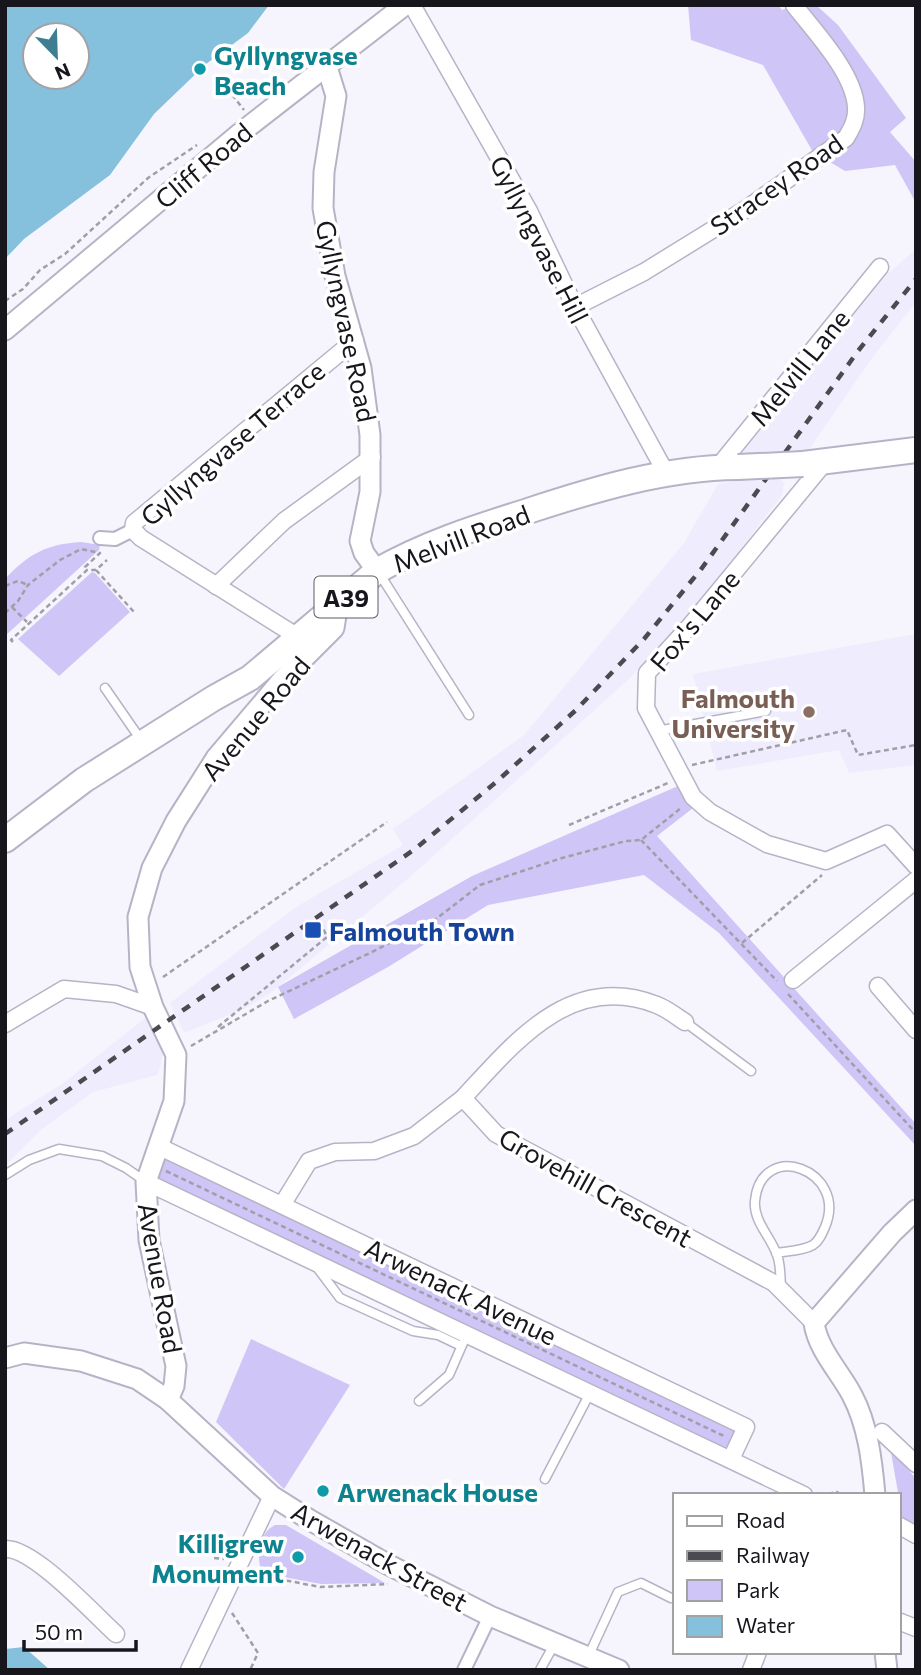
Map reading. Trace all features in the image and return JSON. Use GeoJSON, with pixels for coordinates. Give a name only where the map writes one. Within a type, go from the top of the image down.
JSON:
{"type":"FeatureCollection","features":[{"type":"Feature","properties":{"kind":"main road","name":"Melvill Road"},"geometry":{"type":"LineString","coordinates":[[5,840],[84,780],[250,678],[377,571],[453,535],[616,483],[666,473],[814,462],[916,450]]}},
{"type":"Feature","properties":{"kind":"street","name":"Cliff Road"},"geometry":{"type":"LineString","coordinates":[[5,330],[248,126],[405,5]]}},
{"type":"Feature","properties":{"kind":"street","name":"Gyllyngvase Hill"},"geometry":{"type":"LineString","coordinates":[[412,5],[529,211],[575,307],[666,473]]}},
{"type":"Feature","properties":{"kind":"street","name":"Stracey Road"},"geometry":{"type":"LineString","coordinates":[[575,307],[644,272],[746,209],[846,138],[855,122],[853,88],[794,5]]}},
{"type":"Feature","properties":{"kind":"street","name":"Gyllyngvase Road"},"geometry":{"type":"LineString","coordinates":[[327,67],[336,96],[324,172],[323,208],[335,276],[355,340],[370,435],[370,492],[360,541],[364,553],[377,571]]}},
{"type":"Feature","properties":{"kind":"street","name":"Melvill Lane"},"geometry":{"type":"LineString","coordinates":[[728,467],[880,267]]}},
{"type":"Feature","properties":{"kind":"street","name":"Gyllyngvase Terrace"},"geometry":{"type":"LineString","coordinates":[[298,637],[136,535],[133,530],[138,518],[355,340]]}},
{"type":"Feature","properties":{"kind":"street"},"geometry":{"type":"LineString","coordinates":[[216,586],[284,521],[372,457]]}},
{"type":"Feature","properties":{"kind":"street","name":"Fox's Lane"},"geometry":{"type":"LineString","coordinates":[[693,797],[646,708],[647,673],[689,627],[814,462]]}},
{"type":"Feature","properties":{"kind":"street"},"geometry":{"type":"LineString","coordinates":[[100,538],[115,539],[133,530]]}},
{"type":"Feature","properties":{"kind":"street","name":"Avenue Road"},"geometry":{"type":"LineString","coordinates":[[167,1400],[174,1386],[176,1366],[149,1240],[152,1164],[174,1101],[176,1055],[153,1007],[140,967],[138,917],[152,868],[176,821],[216,758],[282,680],[334,628],[338,603]]}},
{"type":"Feature","properties":{"kind":"street"},"geometry":{"type":"LineString","coordinates":[[693,797],[710,812],[767,844],[827,860],[887,834],[916,866]]}},
{"type":"Feature","properties":{"kind":"street"},"geometry":{"type":"LineString","coordinates":[[793,980],[916,880]]}},
{"type":"Feature","properties":{"kind":"street"},"geometry":{"type":"LineString","coordinates":[[878,986],[916,1030]]}},
{"type":"Feature","properties":{"kind":"street"},"geometry":{"type":"LineString","coordinates":[[5,1024],[64,989],[116,994],[153,1007]]}},
{"type":"Feature","properties":{"kind":"street"},"geometry":{"type":"LineString","coordinates":[[282,1205],[309,1161],[335,1152],[374,1151],[414,1136],[463,1098],[515,1041],[564,1006],[596,997],[629,997],[659,1005],[685,1022]]}},
{"type":"Feature","properties":{"kind":"street","name":"Grovehill Crescent"},"geometry":{"type":"LineString","coordinates":[[463,1098],[484,1123],[509,1142],[774,1283],[814,1323]]}},
{"type":"Feature","properties":{"kind":"street","name":"Arwenack Avenue"},"geometry":{"type":"LineString","coordinates":[[152,1164],[282,1205],[746,1427],[739,1443]]}},
{"type":"Feature","properties":{"kind":"street","name":"Arwenack Avenue"},"geometry":{"type":"LineString","coordinates":[[152,1164],[313,1262],[464,1340],[590,1393],[800,1493]]}},
{"type":"Feature","properties":{"kind":"street"},"geometry":{"type":"LineString","coordinates":[[875,1493],[867,1434],[862,1419],[853,1397],[821,1346],[814,1323],[892,1233],[916,1210]]}},
{"type":"Feature","properties":{"kind":"street","name":"Arwenack Street"},"geometry":{"type":"LineString","coordinates":[[14,1355],[81,1361],[137,1379],[167,1400],[272,1496],[310,1520],[490,1616],[619,1670]]}},
{"type":"Feature","properties":{"kind":"street"},"geometry":{"type":"LineString","coordinates":[[881,1432],[916,1464]]}},
{"type":"Feature","properties":{"kind":"street"},"geometry":{"type":"LineString","coordinates":[[731,1460],[739,1443]]}},
{"type":"Feature","properties":{"kind":"street"},"geometry":{"type":"LineString","coordinates":[[189,1670],[272,1496]]}},
{"type":"Feature","properties":{"kind":"street"},"geometry":{"type":"LineString","coordinates":[[900,1526],[916,1535]]}},
{"type":"Feature","properties":{"kind":"street"},"geometry":{"type":"LineString","coordinates":[[5,1549],[36,1560],[116,1634]]}},
{"type":"Feature","properties":{"kind":"street"},"geometry":{"type":"LineString","coordinates":[[464,1670],[490,1616]]}},
{"type":"Feature","properties":{"kind":"lane"},"geometry":{"type":"LineString","coordinates":[[377,571],[469,715]]}},
{"type":"Feature","properties":{"kind":"lane"},"geometry":{"type":"LineString","coordinates":[[105,688],[143,744]]}},
{"type":"Feature","properties":{"kind":"lane"},"geometry":{"type":"LineString","coordinates":[[657,731],[766,711]]}},
{"type":"Feature","properties":{"kind":"lane"},"geometry":{"type":"LineString","coordinates":[[685,1022],[751,1071]]}},
{"type":"Feature","properties":{"kind":"lane"},"geometry":{"type":"LineString","coordinates":[[5,1175],[29,1160],[58,1149],[102,1156],[127,1168],[152,1164]]}},
{"type":"Feature","properties":{"kind":"lane"},"geometry":{"type":"LineString","coordinates":[[776,1253],[813,1245],[823,1233],[831,1212],[830,1199],[824,1187],[803,1169],[792,1165],[770,1171],[755,1196],[755,1213],[776,1253],[781,1290]]}},
{"type":"Feature","properties":{"kind":"lane"},"geometry":{"type":"LineString","coordinates":[[419,1401],[449,1375],[464,1340]]}},
{"type":"Feature","properties":{"kind":"lane"},"geometry":{"type":"LineString","coordinates":[[545,1479],[590,1393]]}},
{"type":"Feature","properties":{"kind":"lane"},"geometry":{"type":"LineString","coordinates":[[588,1657],[618,1592],[641,1583],[671,1598]]}},
{"type":"Feature","properties":{"kind":"lane"},"geometry":{"type":"LineString","coordinates":[[540,1670],[555,1643]]}},
{"type":"Feature","properties":{"kind":"path"},"geometry":{"type":"LineString","coordinates":[[227,88],[245,112]]}},
{"type":"Feature","properties":{"kind":"path"},"geometry":{"type":"LineString","coordinates":[[5,613],[28,584],[60,560],[81,549],[100,553],[85,567],[88,570]]}},
{"type":"Feature","properties":{"kind":"path"},"geometry":{"type":"LineString","coordinates":[[13,642],[11,639],[88,570],[96,570],[107,560]]}},
{"type":"Feature","properties":{"kind":"path"},"geometry":{"type":"LineString","coordinates":[[96,570],[134,612]]}},
{"type":"Feature","properties":{"kind":"path"},"geometry":{"type":"LineString","coordinates":[[5,586],[18,581],[28,584]]}},
{"type":"Feature","properties":{"kind":"path"},"geometry":{"type":"LineString","coordinates":[[12,607],[28,623]]}},
{"type":"Feature","properties":{"kind":"path"},"geometry":{"type":"LineString","coordinates":[[569,825],[679,773],[847,730],[858,755],[916,745]]}},
{"type":"Feature","properties":{"kind":"path"},"geometry":{"type":"LineString","coordinates":[[176,1055],[268,1001],[436,919],[480,885],[562,858],[626,841],[641,840],[693,797]]}},
{"type":"Feature","properties":{"kind":"path"},"geometry":{"type":"LineString","coordinates":[[145,984],[164,977],[387,822]]}},
{"type":"Feature","properties":{"kind":"path"},"geometry":{"type":"LineString","coordinates":[[742,943],[827,872],[827,860]]}},
{"type":"Feature","properties":{"kind":"path"},"geometry":{"type":"LineString","coordinates":[[213,1031],[327,937],[322,926]]}},
{"type":"Feature","properties":{"kind":"path","name":"Arwenack Avenue"},"geometry":{"type":"LineString","coordinates":[[152,1164],[739,1443]]}},
{"type":"Feature","properties":{"kind":"path"},"geometry":{"type":"LineString","coordinates":[[217,1547],[229,1547],[222,1554],[214,1554],[214,1558],[224,1560],[231,1555],[239,1565],[320,1587],[385,1586],[405,1573]]}},
{"type":"Feature","properties":{"kind":"path"},"geometry":{"type":"LineString","coordinates":[[228,1607],[258,1653],[250,1670]]}},
{"type":"Feature","properties":{"kind":"shaded area"},"geometry":{"type":"Polygon","coordinates":[[[916,249],[916,302],[872,358],[808,451],[794,453],[780,478],[784,483],[782,495],[697,606],[630,678],[410,877],[271,993],[244,1009],[184,1033],[170,1003],[296,907],[403,845],[393,829],[524,735],[684,543],[718,484],[747,479],[765,454],[738,455],[876,284],[916,249]]]}},
{"type":"Feature","properties":{"kind":"shaded area","name":"Falmouth University"},"geometry":{"type":"Polygon","coordinates":[[[916,634],[916,765],[849,773],[839,750],[717,771],[693,674],[916,634]]]}},
{"type":"Feature","properties":{"kind":"shaded area"},"geometry":{"type":"Polygon","coordinates":[[[148,1016],[163,1049],[157,1075],[93,1092],[41,1130],[5,1166],[5,1120],[62,1084],[148,1016]]]}},
{"type":"Feature","properties":{"kind":"green space"},"geometry":{"type":"Polygon","coordinates":[[[688,5],[778,5],[782,10],[795,5],[816,5],[838,25],[906,118],[890,132],[916,162],[916,203],[895,165],[845,171],[813,152],[763,65],[691,40],[688,5]]]}},
{"type":"Feature","properties":{"kind":"green space"},"geometry":{"type":"Polygon","coordinates":[[[81,542],[100,545],[99,550],[5,636],[5,579],[39,552],[58,545],[81,542]]]}},
{"type":"Feature","properties":{"kind":"green space"},"geometry":{"type":"Polygon","coordinates":[[[92,572],[130,612],[59,676],[18,639],[92,572]]]}},
{"type":"Feature","properties":{"kind":"green space"},"geometry":{"type":"Polygon","coordinates":[[[678,786],[693,808],[657,836],[916,1124],[916,1146],[719,933],[644,875],[488,905],[388,967],[294,1019],[278,987],[472,876],[678,786]]]}},
{"type":"Feature","properties":{"kind":"green space"},"geometry":{"type":"Polygon","coordinates":[[[161,1151],[743,1428],[730,1456],[148,1181],[161,1151]]]}},
{"type":"Feature","properties":{"kind":"green space"},"geometry":{"type":"Polygon","coordinates":[[[251,1339],[350,1385],[284,1489],[216,1422],[251,1339]]]}},
{"type":"Feature","properties":{"kind":"green space"},"geometry":{"type":"Polygon","coordinates":[[[890,1447],[916,1479],[916,1527],[900,1518],[890,1447]]]}},
{"type":"Feature","properties":{"kind":"green space"},"geometry":{"type":"Polygon","coordinates":[[[275,1525],[286,1525],[385,1583],[321,1584],[262,1573],[260,1546],[265,1534],[275,1525]]]}},
{"type":"Feature","properties":{"kind":"water"},"geometry":{"type":"Polygon","coordinates":[[[5,5],[269,5],[248,33],[206,64],[154,114],[110,175],[24,239],[5,259],[5,5]]]}},
{"type":"Feature","properties":{"kind":"water"},"geometry":{"type":"Polygon","coordinates":[[[24,1647],[50,1670],[5,1670],[5,1649],[24,1647]]]}},
{"type":"Feature","properties":{"kind":"railway"},"geometry":{"type":"LineString","coordinates":[[5,1134],[415,849],[495,783],[576,710],[644,639],[702,568],[858,351],[916,279]]}},
{"type":"Feature","properties":{"kind":"place","name":"Gyllyngvase Beach"},"geometry":{"type":"Point","coordinates":[200,69]}},
{"type":"Feature","properties":{"kind":"place","name":"Falmouth University"},"geometry":{"type":"Point","coordinates":[809,712]}},
{"type":"Feature","properties":{"kind":"place","name":"Falmouth Town"},"geometry":{"type":"Point","coordinates":[313,930]}},
{"type":"Feature","properties":{"kind":"place","name":"Arwenack House"},"geometry":{"type":"Point","coordinates":[323,1491]}},
{"type":"Feature","properties":{"kind":"place","name":"Killigrew Monument"},"geometry":{"type":"Point","coordinates":[298,1557]}}]}
